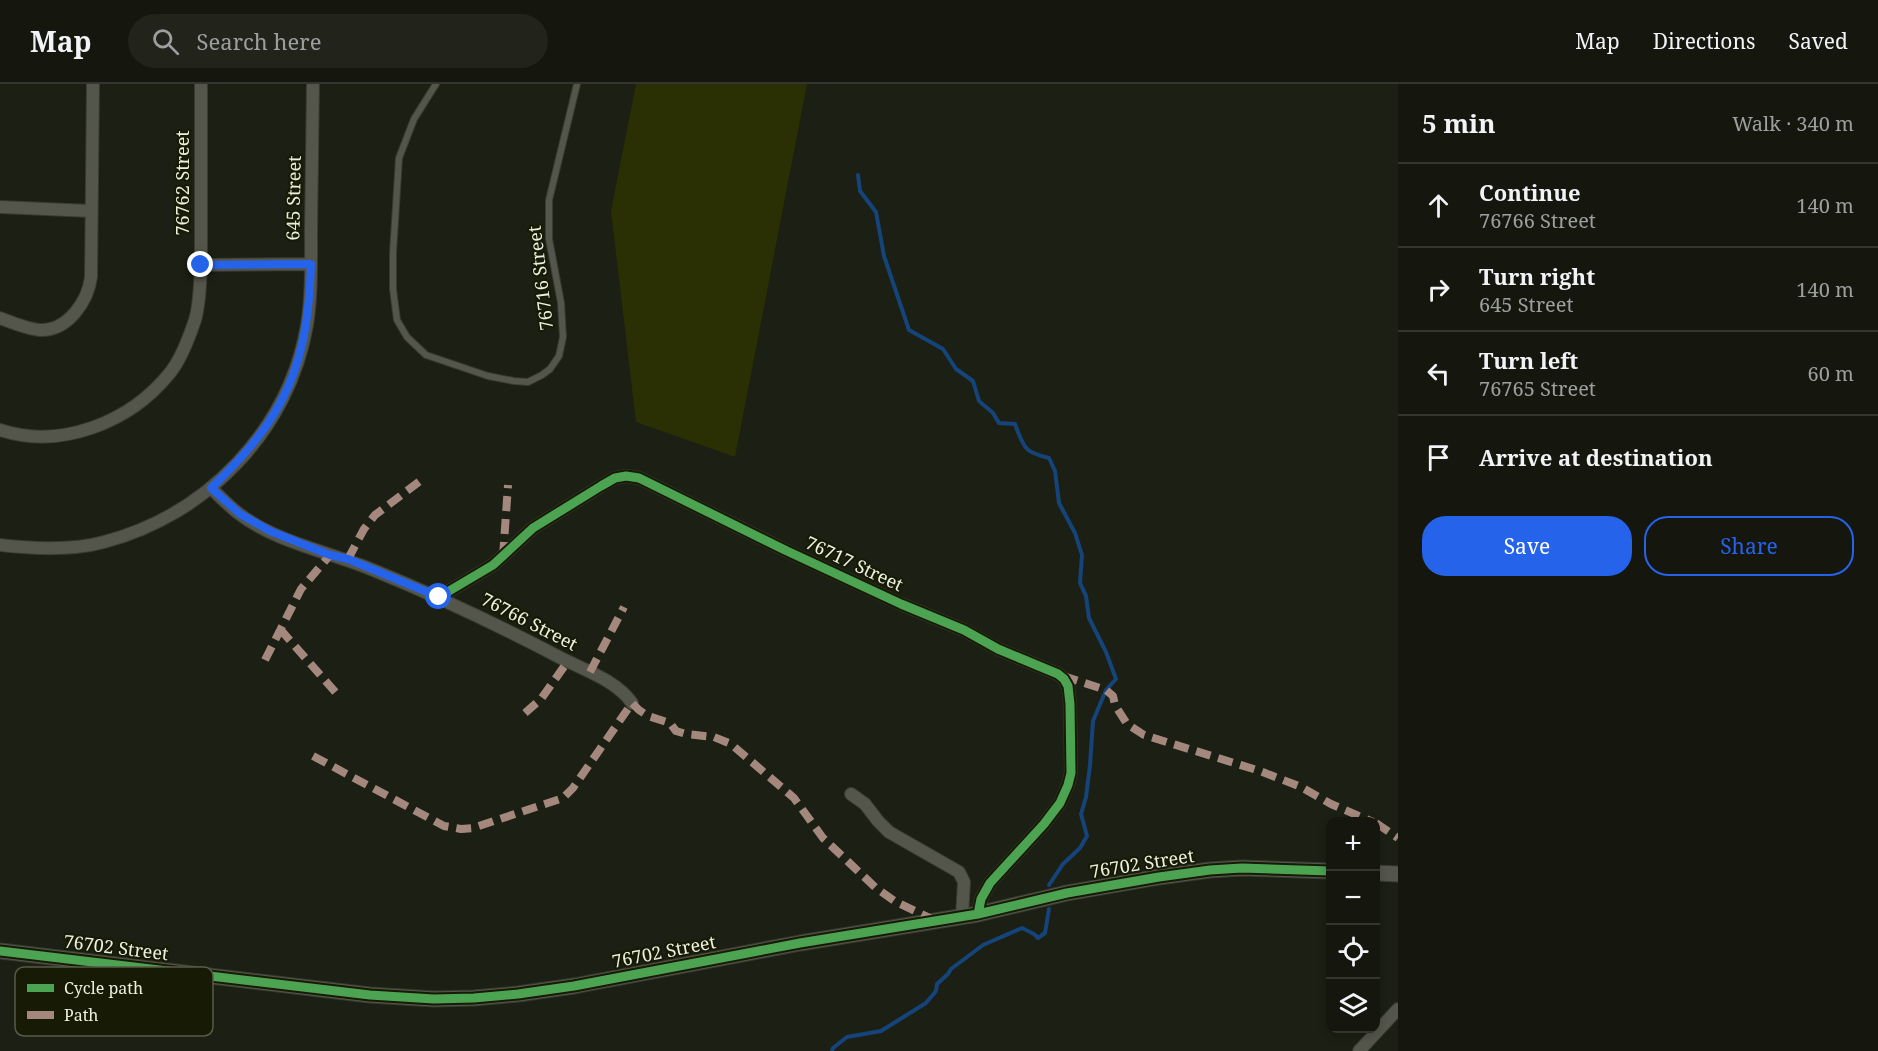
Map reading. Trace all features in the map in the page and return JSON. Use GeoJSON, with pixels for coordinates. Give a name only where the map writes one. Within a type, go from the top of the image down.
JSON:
{"type":"FeatureCollection","features":[{"type":"Feature","properties":{"kind":"street"},"geometry":{"type":"LineString","coordinates":[[0,318],[31,329],[42,330],[61,324],[87,297],[91,277],[93,84]]}},
{"type":"Feature","properties":{"kind":"street","name":"76762 Street"},"geometry":{"type":"LineString","coordinates":[[0,430],[34,437],[78,432],[101,425],[149,396],[171,372],[188,339],[196,317],[201,265],[201,84]]}},
{"type":"Feature","properties":{"kind":"street","name":"645 Street"},"geometry":{"type":"LineString","coordinates":[[0,545],[43,549],[72,547],[103,543],[134,533],[165,519],[211,488],[253,446],[269,425],[285,395],[300,355],[307,324],[311,264],[313,84]]}},
{"type":"Feature","properties":{"kind":"street"},"geometry":{"type":"LineString","coordinates":[[0,207],[91,211]]}},
{"type":"Feature","properties":{"kind":"street"},"geometry":{"type":"LineString","coordinates":[[201,265],[311,264]]}},
{"type":"Feature","properties":{"kind":"street","name":"76717 Street"},"geometry":{"type":"LineString","coordinates":[[439,597],[493,566],[533,528],[615,478],[639,477],[787,552],[964,630],[1022,660],[1058,674],[1068,686],[1070,704],[1071,773],[1068,785],[1044,824],[990,883],[981,899],[978,914]]}},
{"type":"Feature","properties":{"kind":"street","name":"76766 Street"},"geometry":{"type":"LineString","coordinates":[[211,488],[240,514],[270,531],[330,555],[348,559],[439,597],[598,677],[618,688],[632,703]]}},
{"type":"Feature","properties":{"kind":"street"},"geometry":{"type":"LineString","coordinates":[[851,794],[865,804],[889,832],[959,872],[964,882],[962,916]]}},
{"type":"Feature","properties":{"kind":"street","name":"76702 Street"},"geometry":{"type":"LineString","coordinates":[[213,976],[370,995],[434,999],[518,994],[574,986],[800,943],[978,914],[1067,893],[1210,870],[1242,868],[1326,871]]}},
{"type":"Feature","properties":{"kind":"street"},"geometry":{"type":"LineString","coordinates":[[1380,873],[1398,874]]}},
{"type":"Feature","properties":{"kind":"street","name":"76702 Street"},"geometry":{"type":"LineString","coordinates":[[0,951],[135,967]]}},
{"type":"Feature","properties":{"kind":"street"},"geometry":{"type":"LineString","coordinates":[[1359,1051],[1398,1009]]}},
{"type":"Feature","properties":{"kind":"lane","name":"76716 Street"},"geometry":{"type":"LineString","coordinates":[[436,84],[414,119],[399,158],[393,262],[393,289],[397,320],[406,337],[426,355],[488,376],[528,382],[550,369],[559,356],[563,337],[561,303],[549,239],[549,200],[577,84]]}},
{"type":"Feature","properties":{"kind":"green space"},"geometry":{"type":"Polygon","coordinates":[[[636,84],[807,84],[735,457],[636,422],[611,211],[636,84]]]}},
{"type":"Feature","properties":{"kind":"waterway"},"geometry":{"type":"LineString","coordinates":[[858,175],[860,191],[876,212],[884,256],[909,330],[943,349],[956,369],[973,381],[979,401],[993,413],[999,423],[1015,424],[1026,448],[1034,454],[1049,458],[1055,471],[1059,503],[1075,533],[1082,555],[1080,583],[1086,596],[1089,618],[1116,679],[1106,690],[1093,721],[1086,797],[1081,814],[1087,836],[1080,848],[1063,864],[1049,885]]}},
{"type":"Feature","properties":{"kind":"waterway"},"geometry":{"type":"LineString","coordinates":[[832,1051],[847,1037],[881,1031],[926,1003],[936,991],[937,984],[951,969],[983,945],[1022,928],[1038,938],[1045,933],[1049,909]]}},
{"type":"Feature","properties":{"kind":"marked path"},"geometry":{"type":"LineString","coordinates":[[348,559],[364,529],[375,515],[424,478]]}},
{"type":"Feature","properties":{"kind":"marked path"},"geometry":{"type":"LineString","coordinates":[[503,557],[508,485]]}},
{"type":"Feature","properties":{"kind":"marked path"},"geometry":{"type":"LineString","coordinates":[[265,660],[301,589],[330,555]]}},
{"type":"Feature","properties":{"kind":"marked path"},"geometry":{"type":"LineString","coordinates":[[590,672],[624,607]]}},
{"type":"Feature","properties":{"kind":"marked path"},"geometry":{"type":"LineString","coordinates":[[280,629],[337,694]]}},
{"type":"Feature","properties":{"kind":"marked path"},"geometry":{"type":"LineString","coordinates":[[525,713],[541,699],[568,661]]}},
{"type":"Feature","properties":{"kind":"marked path"},"geometry":{"type":"LineString","coordinates":[[1063,676],[1106,690],[1113,696],[1115,705],[1127,724],[1144,735],[1260,771],[1301,787],[1331,804],[1361,817]]}},
{"type":"Feature","properties":{"kind":"marked path"},"geometry":{"type":"LineString","coordinates":[[313,756],[444,826],[461,829],[473,828],[563,798],[573,788],[632,703],[648,716],[670,723],[676,731],[714,737],[731,744],[794,798],[823,838],[876,888],[896,902],[932,919]]}},
{"type":"Feature","properties":{"kind":"marked path"},"geometry":{"type":"LineString","coordinates":[[1380,826],[1398,838]]}},
{"type":"Feature","properties":{"kind":"cycle path"},"geometry":{"type":"LineString","coordinates":[[439,597],[493,565],[533,528],[615,478],[626,476],[639,478],[787,551],[901,604],[964,630],[998,649],[1058,674],[1068,686],[1070,704],[1071,773],[1068,785],[1060,803],[1044,824],[990,883],[981,899],[978,914]]}},
{"type":"Feature","properties":{"kind":"cycle path"},"geometry":{"type":"LineString","coordinates":[[213,976],[370,995],[434,999],[518,994],[574,986],[800,943],[978,914],[1067,893],[1159,877],[1242,868],[1326,871]]}},
{"type":"Feature","properties":{"kind":"cycle path"},"geometry":{"type":"LineString","coordinates":[[0,951],[135,967]]}},
{"type":"Feature","properties":{"kind":"route"},"geometry":{"type":"LineString","coordinates":[[201,265],[311,264],[307,324],[300,355],[285,395],[269,425],[253,446],[211,488],[240,514],[270,531],[330,555],[348,559],[439,597]]}}]}
